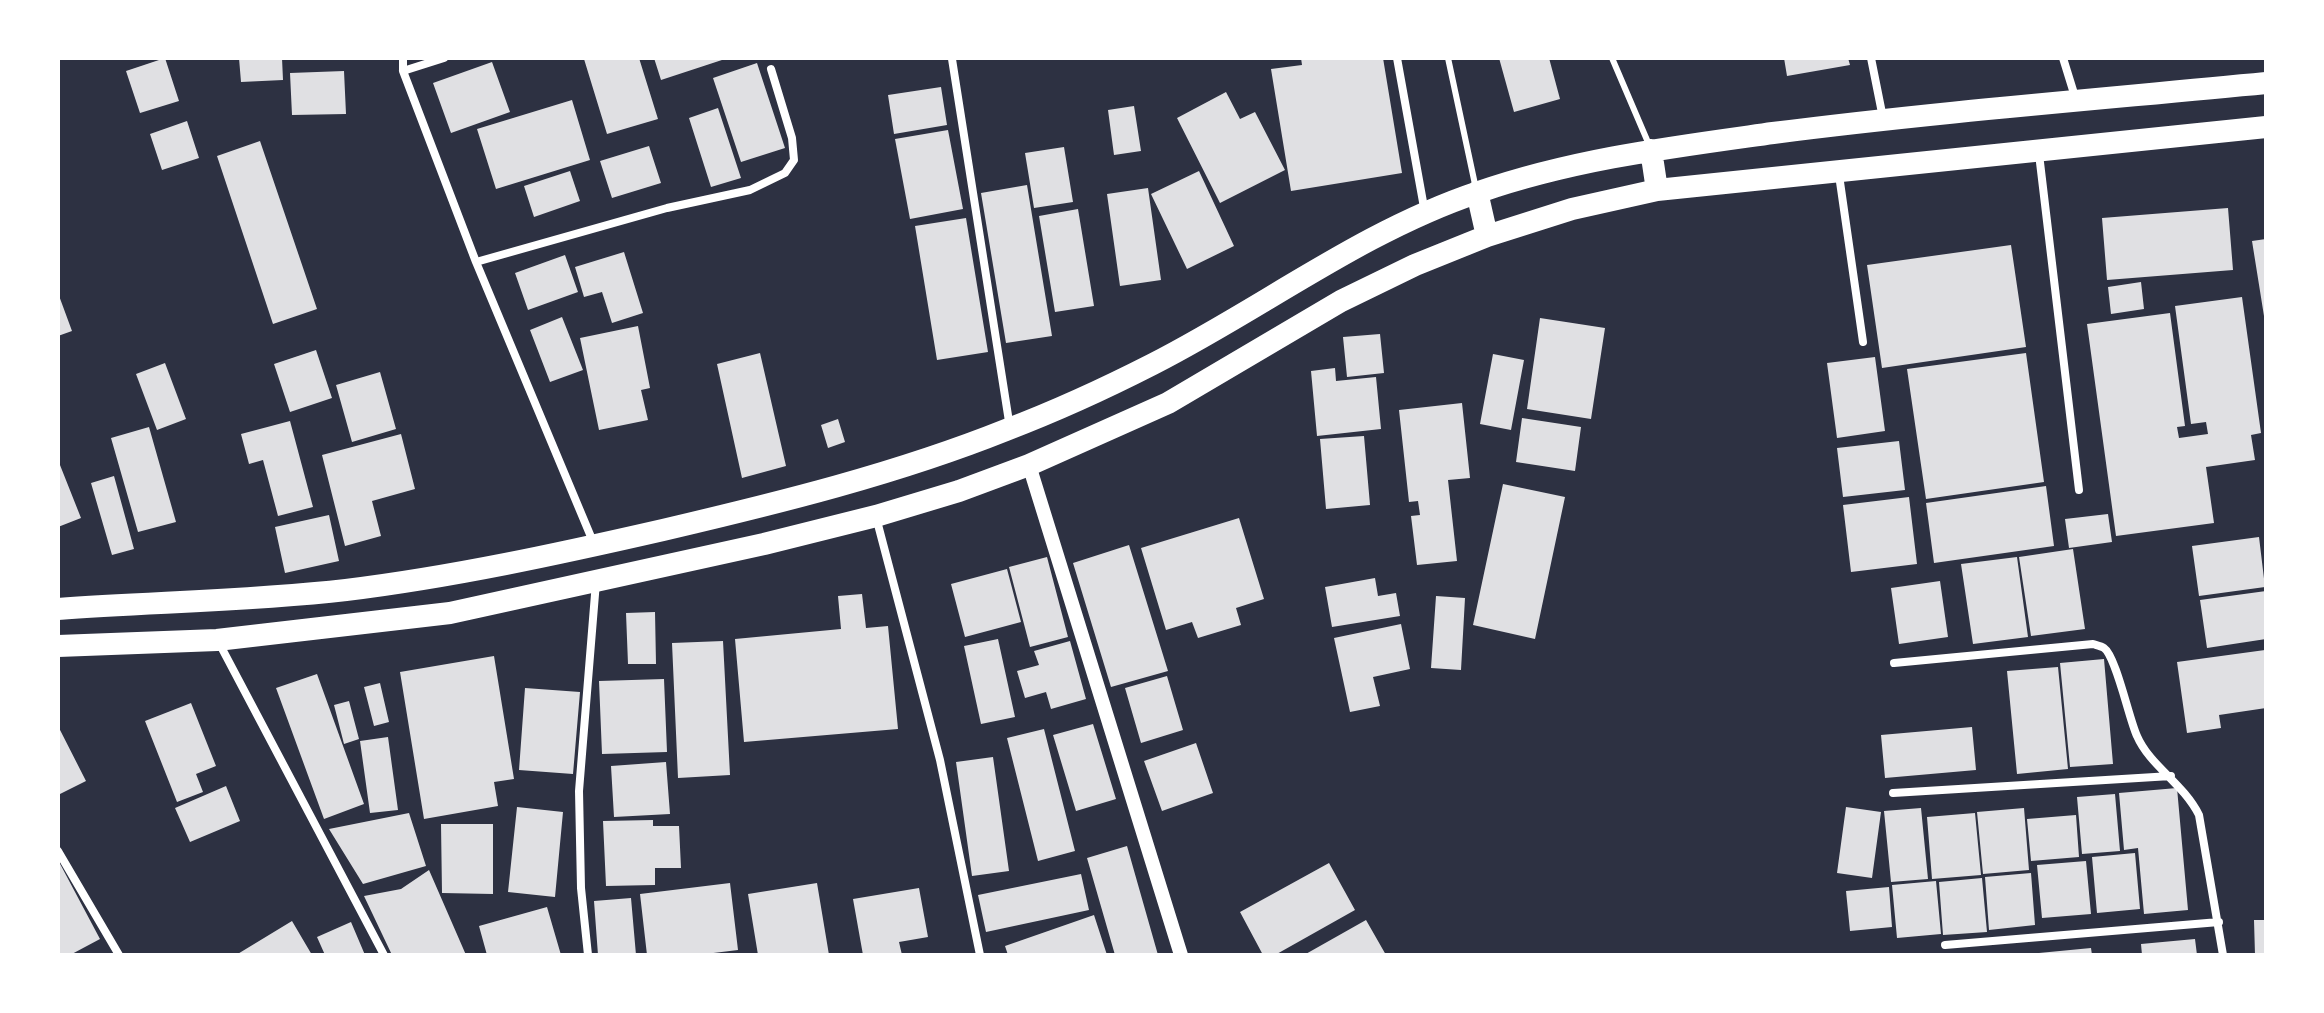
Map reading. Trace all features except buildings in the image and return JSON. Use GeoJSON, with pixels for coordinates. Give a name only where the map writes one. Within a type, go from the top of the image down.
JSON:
{"type":"FeatureCollection","features":[{"type":"Feature","properties":{"kind":"highway"},"geometry":{"type":"LineString","coordinates":[[58,609],[343,590],[448,575],[752,509],[941,454],[1010,429],[1155,363],[1316,269],[1425,213],[1477,192],[1563,167],[1651,150],[1883,119],[2266,83]]}},
{"type":"Feature","properties":{"kind":"highway"},"geometry":{"type":"LineString","coordinates":[[58,646],[217,640],[450,613],[876,516],[959,491],[1029,465],[1168,403],[1341,301],[1415,265],[1487,236],[1572,209],[1657,190],[2266,127]]}},
{"type":"Feature","properties":{"kind":"highway"},"geometry":{"type":"LineString","coordinates":[[1651,150],[1657,190]]}},
{"type":"Feature","properties":{"kind":"highway"},"geometry":{"type":"LineString","coordinates":[[1477,192],[1487,236]]}},
{"type":"Feature","properties":{"kind":"street"},"geometry":{"type":"LineString","coordinates":[[403,58],[403,71],[476,262],[594,545]]}},
{"type":"Feature","properties":{"kind":"street"},"geometry":{"type":"LineString","coordinates":[[403,71],[444,58]]}},
{"type":"Feature","properties":{"kind":"street"},"geometry":{"type":"LineString","coordinates":[[1397,58],[1425,213]]}},
{"type":"Feature","properties":{"kind":"street"},"geometry":{"type":"LineString","coordinates":[[1871,58],[1883,119]]}},
{"type":"Feature","properties":{"kind":"street"},"geometry":{"type":"LineString","coordinates":[[2063,58],[2076,101]]}},
{"type":"Feature","properties":{"kind":"street"},"geometry":{"type":"LineString","coordinates":[[952,59],[1010,429]]}},
{"type":"Feature","properties":{"kind":"street"},"geometry":{"type":"LineString","coordinates":[[476,262],[667,208],[750,190],[785,173],[794,160],[792,138],[771,69]]}},
{"type":"Feature","properties":{"kind":"street"},"geometry":{"type":"LineString","coordinates":[[2038,149],[2079,490]]}},
{"type":"Feature","properties":{"kind":"street"},"geometry":{"type":"LineString","coordinates":[[1839,170],[1863,342]]}},
{"type":"Feature","properties":{"kind":"street"},"geometry":{"type":"LineString","coordinates":[[1029,465],[1181,955]]}},
{"type":"Feature","properties":{"kind":"street"},"geometry":{"type":"LineString","coordinates":[[876,516],[940,760],[980,955]]}},
{"type":"Feature","properties":{"kind":"street"},"geometry":{"type":"LineString","coordinates":[[588,955],[581,888],[579,791],[596,581]]}},
{"type":"Feature","properties":{"kind":"street"},"geometry":{"type":"LineString","coordinates":[[217,640],[384,955]]}},
{"type":"Feature","properties":{"kind":"street"},"geometry":{"type":"LineString","coordinates":[[1894,663],[2093,644],[2106,649],[2113,659],[2139,742],[2191,798],[2199,815],[2223,955]]}},
{"type":"Feature","properties":{"kind":"street"},"geometry":{"type":"LineString","coordinates":[[1893,793],[2171,776]]}},
{"type":"Feature","properties":{"kind":"street"},"geometry":{"type":"LineString","coordinates":[[58,851],[119,955]]}},
{"type":"Feature","properties":{"kind":"street"},"geometry":{"type":"LineString","coordinates":[[1945,945],[2219,922]]}},
{"type":"Feature","properties":{"kind":"lane"},"geometry":{"type":"LineString","coordinates":[[1448,58],[1477,192]]}},
{"type":"Feature","properties":{"kind":"lane"},"geometry":{"type":"LineString","coordinates":[[1612,58],[1651,150]]}}]}
